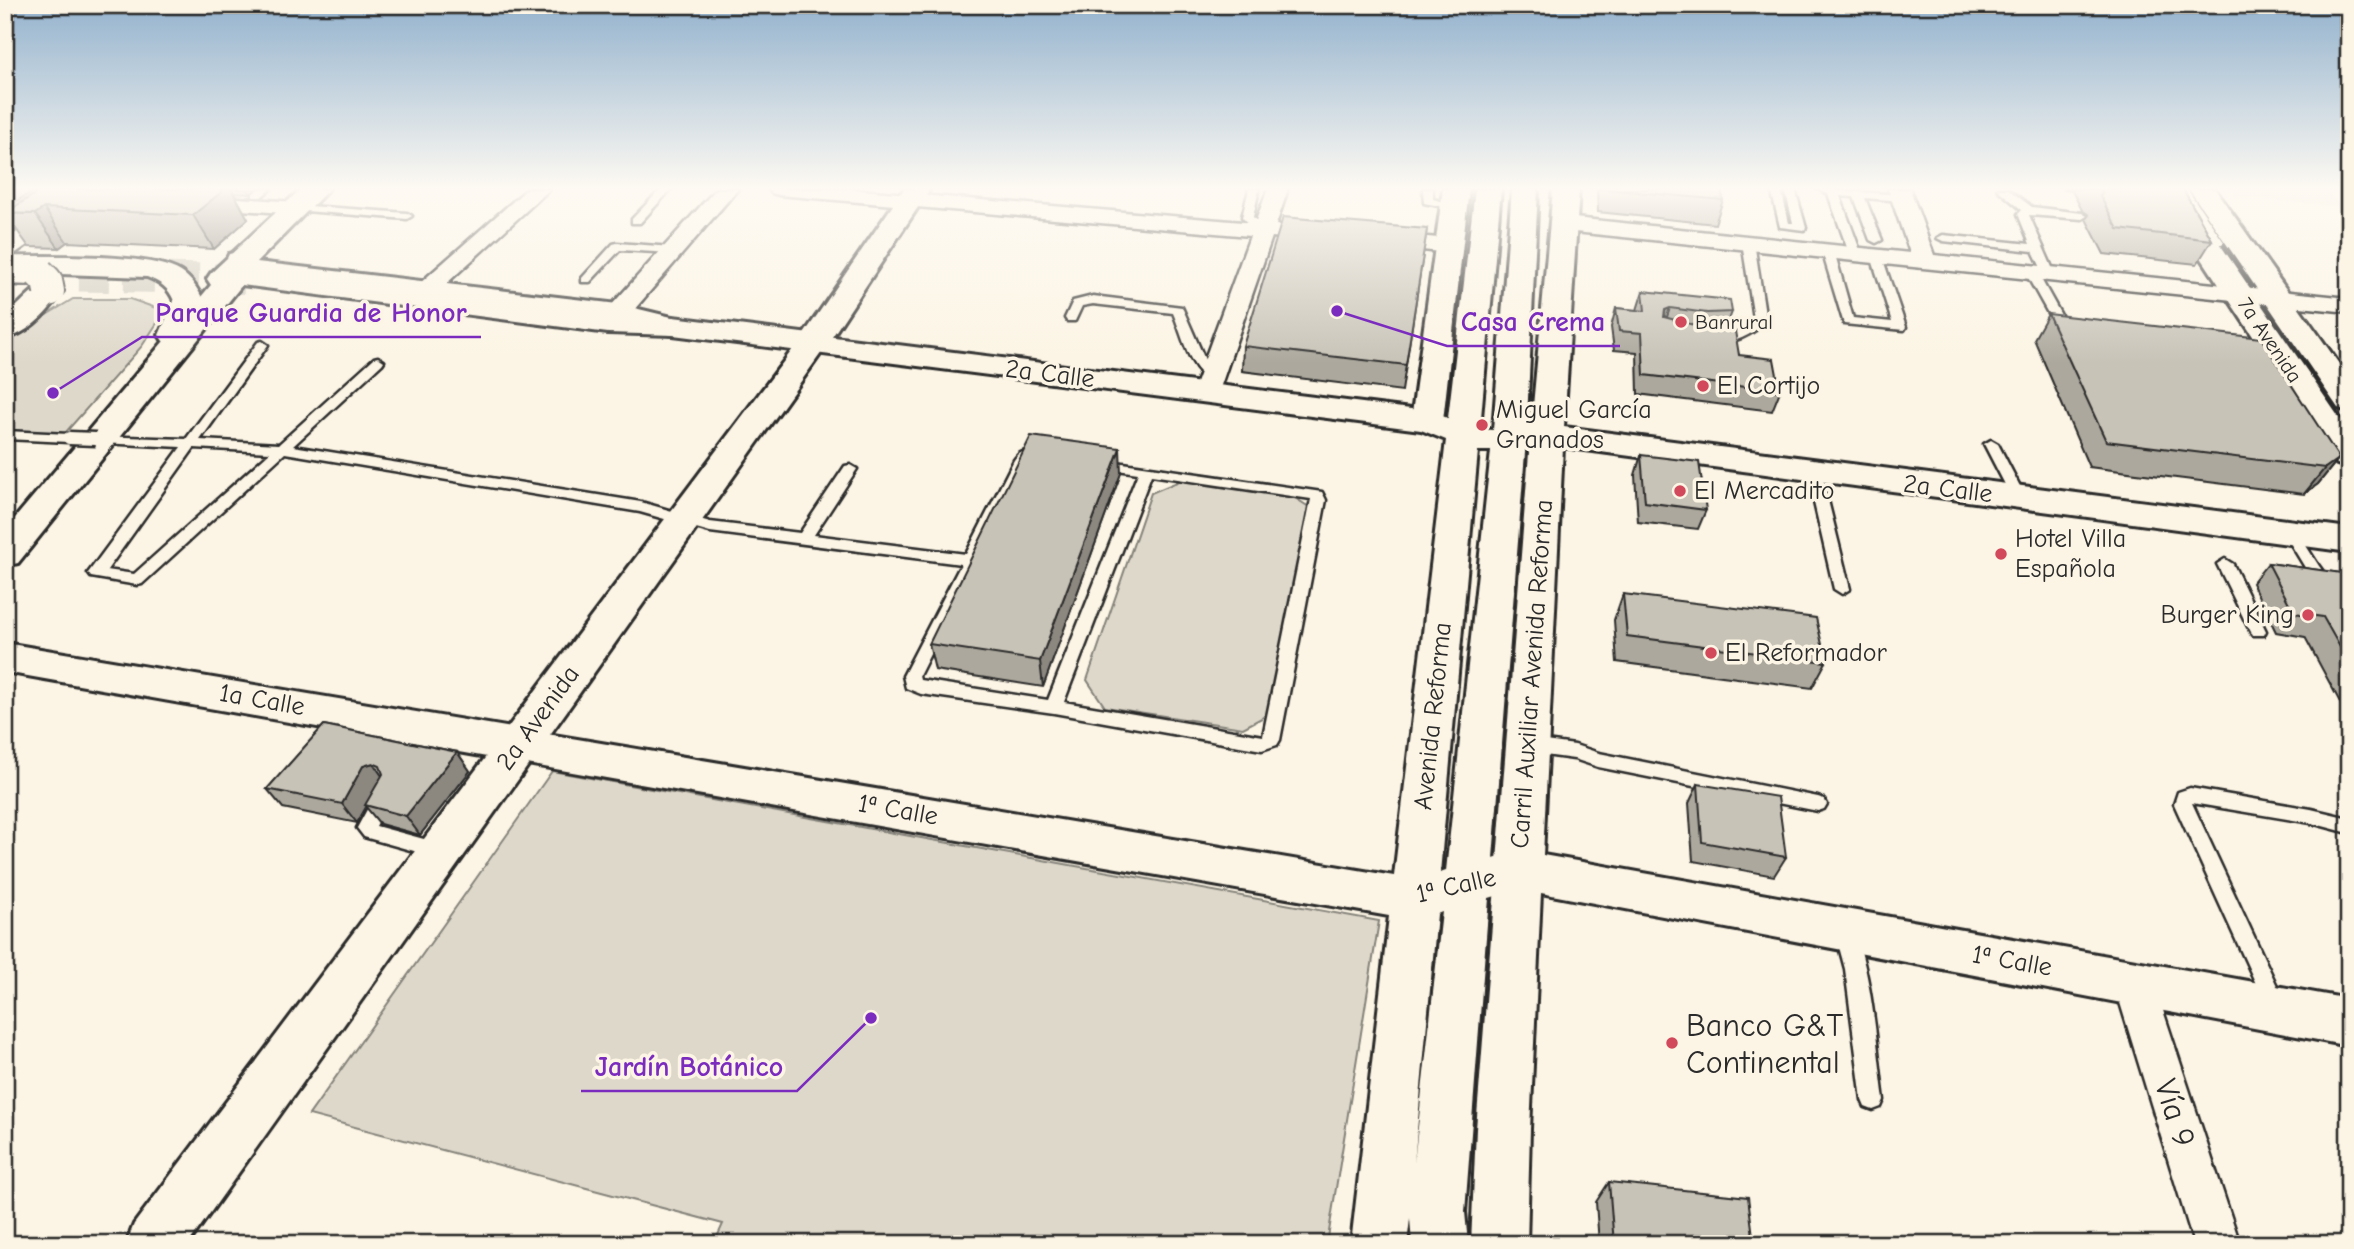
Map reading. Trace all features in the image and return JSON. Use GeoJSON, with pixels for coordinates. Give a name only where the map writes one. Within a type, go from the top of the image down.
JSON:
{"type":"FeatureCollection","features":[{"type":"Feature","properties":{"kind":"main road"},"geometry":{"type":"LineString","coordinates":[[5,535],[174,334],[245,270],[264,247]]}},
{"type":"Feature","properties":{"kind":"main road","name":"2a Avenida"},"geometry":{"type":"LineString","coordinates":[[155,1244],[813,343],[877,247]]}},
{"type":"Feature","properties":{"kind":"main road"},"geometry":{"type":"LineString","coordinates":[[1450,247],[1450,423]]}},
{"type":"Feature","properties":{"kind":"main road","name":"Avenida Reforma"},"geometry":{"type":"LineString","coordinates":[[1379,1244],[1414,900],[1450,423],[1479,247]]}},
{"type":"Feature","properties":{"kind":"main road","name":"Avenida Reforma"},"geometry":{"type":"LineString","coordinates":[[1440,1244],[1437,1212],[1527,247]]}},
{"type":"Feature","properties":{"kind":"main road","name":"Carril Auxiliar Avenida Reforma"},"geometry":{"type":"LineString","coordinates":[[1499,1244],[1503,1129],[1527,745],[1547,435],[1563,247]]}},
{"type":"Feature","properties":{"kind":"main road","name":"7a Avenida"},"geometry":{"type":"LineString","coordinates":[[2216,247],[2345,411]]}},
{"type":"Feature","properties":{"kind":"main road","name":"7a Avenida"},"geometry":{"type":"LineString","coordinates":[[2232,247],[2256,296],[2267,352],[2349,457]]}},
{"type":"Feature","properties":{"kind":"main road"},"geometry":{"type":"LineString","coordinates":[[5,330],[32,312],[21,271],[150,269],[168,275],[178,283],[189,300],[174,334]]}},
{"type":"Feature","properties":{"kind":"main road"},"geometry":{"type":"LineString","coordinates":[[5,554],[86,439],[235,275],[245,270]]}},
{"type":"Feature","properties":{"kind":"main road","name":"2a Calle"},"geometry":{"type":"LineString","coordinates":[[245,270],[618,313],[673,326]]}},
{"type":"Feature","properties":{"kind":"main road","name":"2a Calle"},"geometry":{"type":"LineString","coordinates":[[245,270],[608,324],[673,326],[1208,385],[1450,423],[1480,441],[1509,430],[2349,540]]}},
{"type":"Feature","properties":{"kind":"main road","name":"1a Calle"},"geometry":{"type":"LineString","coordinates":[[13,660],[519,744]]}},
{"type":"Feature","properties":{"kind":"main road","name":"1ª Calle"},"geometry":{"type":"LineString","coordinates":[[519,744],[1414,900],[1520,870],[2349,1023]]}},
{"type":"Feature","properties":{"kind":"street"},"geometry":{"type":"LineString","coordinates":[[21,271],[32,247]]}},
{"type":"Feature","properties":{"kind":"street"},"geometry":{"type":"LineString","coordinates":[[427,289],[474,247]]}},
{"type":"Feature","properties":{"kind":"street"},"geometry":{"type":"LineString","coordinates":[[618,313],[675,247]]}},
{"type":"Feature","properties":{"kind":"street"},"geometry":{"type":"LineString","coordinates":[[1208,385],[1255,247]]}},
{"type":"Feature","properties":{"kind":"street"},"geometry":{"type":"LineString","coordinates":[[1795,247],[1828,251],[1869,250],[1924,260],[2349,306]]}},
{"type":"Feature","properties":{"kind":"street"},"geometry":{"type":"LineString","coordinates":[[1920,247],[1924,260]]}},
{"type":"Feature","properties":{"kind":"street","name":"Vía 9"},"geometry":{"type":"LineString","coordinates":[[2134,983],[2217,1244]]}},
{"type":"Feature","properties":{"kind":"lane"},"geometry":{"type":"LineString","coordinates":[[586,280],[616,247]]}},
{"type":"Feature","properties":{"kind":"lane"},"geometry":{"type":"LineString","coordinates":[[635,247],[673,250]]}},
{"type":"Feature","properties":{"kind":"lane"},"geometry":{"type":"LineString","coordinates":[[1704,338],[1734,337],[1752,329],[1760,320],[1749,247]]}},
{"type":"Feature","properties":{"kind":"lane"},"geometry":{"type":"LineString","coordinates":[[1828,251],[1848,321],[1900,327],[1867,247]]}},
{"type":"Feature","properties":{"kind":"lane"},"geometry":{"type":"LineString","coordinates":[[2031,247],[2038,248],[2040,273],[2060,324]]}},
{"type":"Feature","properties":{"kind":"lane"},"geometry":{"type":"LineString","coordinates":[[2222,247],[2256,296]]}},
{"type":"Feature","properties":{"kind":"lane"},"geometry":{"type":"LineString","coordinates":[[1071,318],[1077,304],[1093,300],[1178,310],[1208,385]]}},
{"type":"Feature","properties":{"kind":"lane"},"geometry":{"type":"LineString","coordinates":[[262,345],[96,573],[138,580],[378,361]]}},
{"type":"Feature","properties":{"kind":"lane"},"geometry":{"type":"LineString","coordinates":[[5,435],[282,448],[641,507],[710,527],[971,560]]}},
{"type":"Feature","properties":{"kind":"lane"},"geometry":{"type":"LineString","coordinates":[[1991,443],[2019,498]]}},
{"type":"Feature","properties":{"kind":"lane"},"geometry":{"type":"LineString","coordinates":[[1025,455],[1146,470],[1317,495],[1319,500],[1271,740],[1262,743],[1054,707],[921,688],[912,684],[911,676],[1025,455]]}},
{"type":"Feature","properties":{"kind":"lane"},"geometry":{"type":"LineString","coordinates":[[804,538],[850,469]]}},
{"type":"Feature","properties":{"kind":"lane"},"geometry":{"type":"LineString","coordinates":[[1054,707],[1146,470]]}},
{"type":"Feature","properties":{"kind":"lane"},"geometry":{"type":"LineString","coordinates":[[1814,472],[1842,589]]}},
{"type":"Feature","properties":{"kind":"lane"},"geometry":{"type":"LineString","coordinates":[[2291,533],[2314,570]]}},
{"type":"Feature","properties":{"kind":"lane"},"geometry":{"type":"LineString","coordinates":[[2225,564],[2258,631]]}},
{"type":"Feature","properties":{"kind":"lane"},"geometry":{"type":"LineString","coordinates":[[1527,745],[1575,752],[1598,760],[1818,804]]}},
{"type":"Feature","properties":{"kind":"lane"},"geometry":{"type":"LineString","coordinates":[[386,792],[366,828],[370,832],[441,851]]}},
{"type":"Feature","properties":{"kind":"lane"},"geometry":{"type":"LineString","coordinates":[[2278,1010],[2183,804],[2184,797],[2190,795],[2311,816],[2349,827]]}},
{"type":"Feature","properties":{"kind":"lane"},"geometry":{"type":"LineString","coordinates":[[1844,930],[1854,969],[1873,1100]]}},
{"type":"Feature","properties":{"kind":"shaded area"},"geometry":{"type":"Polygon","coordinates":[[[73,299],[130,299],[165,311],[142,346],[58,441],[5,440],[5,340],[73,299]]]}},
{"type":"Feature","properties":{"kind":"shaded area"},"geometry":{"type":"Polygon","coordinates":[[[1184,479],[1292,496],[1315,511],[1271,713],[1243,728],[1105,707],[1087,680],[1151,493],[1184,479]]]}},
{"type":"Feature","properties":{"kind":"shaded area"},"geometry":{"type":"Polygon","coordinates":[[[552,771],[1379,921],[1327,1244],[714,1244],[723,1224],[309,1115],[552,771]]]}},
{"type":"Feature","properties":{"kind":"building"},"geometry":{"type":"Polygon","coordinates":[[[1274,247],[1424,247],[1406,365],[1243,346],[1274,247]]]}},
{"type":"Feature","properties":{"kind":"building"},"geometry":{"type":"Polygon","coordinates":[[[1643,291],[1730,300],[1732,312],[1707,313],[1670,308],[1665,310],[1664,317],[1694,325],[1734,325],[1739,355],[1774,359],[1780,391],[1644,375],[1642,333],[1619,331],[1616,308],[1645,311],[1643,291]]]}},
{"type":"Feature","properties":{"kind":"building"},"geometry":{"type":"Polygon","coordinates":[[[2048,314],[2261,338],[2339,458],[2325,468],[2106,441],[2048,314]]]}},
{"type":"Feature","properties":{"kind":"building"},"geometry":{"type":"Polygon","coordinates":[[[1031,436],[1120,448],[1040,661],[929,644],[1031,436]]]}},
{"type":"Feature","properties":{"kind":"building"},"geometry":{"type":"Polygon","coordinates":[[[1641,455],[1699,462],[1706,510],[1645,502],[1641,455]]]}},
{"type":"Feature","properties":{"kind":"building"},"geometry":{"type":"Polygon","coordinates":[[[2268,563],[2349,574],[2349,663],[2323,617],[2294,613],[2268,563]]]}},
{"type":"Feature","properties":{"kind":"building"},"geometry":{"type":"Polygon","coordinates":[[[1623,594],[1816,618],[1826,662],[1627,636],[1623,594]]]}},
{"type":"Feature","properties":{"kind":"building"},"geometry":{"type":"Polygon","coordinates":[[[324,725],[457,752],[406,816],[365,805],[383,774],[380,766],[373,763],[363,766],[342,804],[267,789],[324,725]]]}},
{"type":"Feature","properties":{"kind":"building"},"geometry":{"type":"Polygon","coordinates":[[[1698,784],[1778,797],[1786,857],[1702,842],[1698,784]]]}},
{"type":"Feature","properties":{"kind":"building"},"geometry":{"type":"Polygon","coordinates":[[[1609,1182],[1748,1197],[1754,1244],[1614,1244],[1609,1182]]]}},
{"type":"Feature","properties":{"kind":"tunnel"},"geometry":{"type":"LineString","coordinates":[[34,276],[251,279]]}},
{"type":"Feature","properties":{"kind":"place","name":"Casa Crema"},"geometry":{"type":"Point","coordinates":[1337,311]}},
{"type":"Feature","properties":{"kind":"place","name":"Banrural"},"geometry":{"type":"Point","coordinates":[1681,322]}},
{"type":"Feature","properties":{"kind":"place","name":"El Cortijo"},"geometry":{"type":"Point","coordinates":[1703,386]}},
{"type":"Feature","properties":{"kind":"place","name":"Parque Guardia de Honor"},"geometry":{"type":"Point","coordinates":[53,393]}},
{"type":"Feature","properties":{"kind":"place","name":"Miguel García Granados"},"geometry":{"type":"Point","coordinates":[1482,425]}},
{"type":"Feature","properties":{"kind":"place","name":"El Mercadito"},"geometry":{"type":"Point","coordinates":[1680,491]}},
{"type":"Feature","properties":{"kind":"place","name":"Hotel Villa Española"},"geometry":{"type":"Point","coordinates":[2001,554]}},
{"type":"Feature","properties":{"kind":"place","name":"Burger King"},"geometry":{"type":"Point","coordinates":[2308,615]}},
{"type":"Feature","properties":{"kind":"place","name":"El Reformador"},"geometry":{"type":"Point","coordinates":[1711,653]}},
{"type":"Feature","properties":{"kind":"place","name":"Jardín Botánico"},"geometry":{"type":"Point","coordinates":[871,1018]}},
{"type":"Feature","properties":{"kind":"place","name":"Banco G&T Continental"},"geometry":{"type":"Point","coordinates":[1672,1043]}}]}
